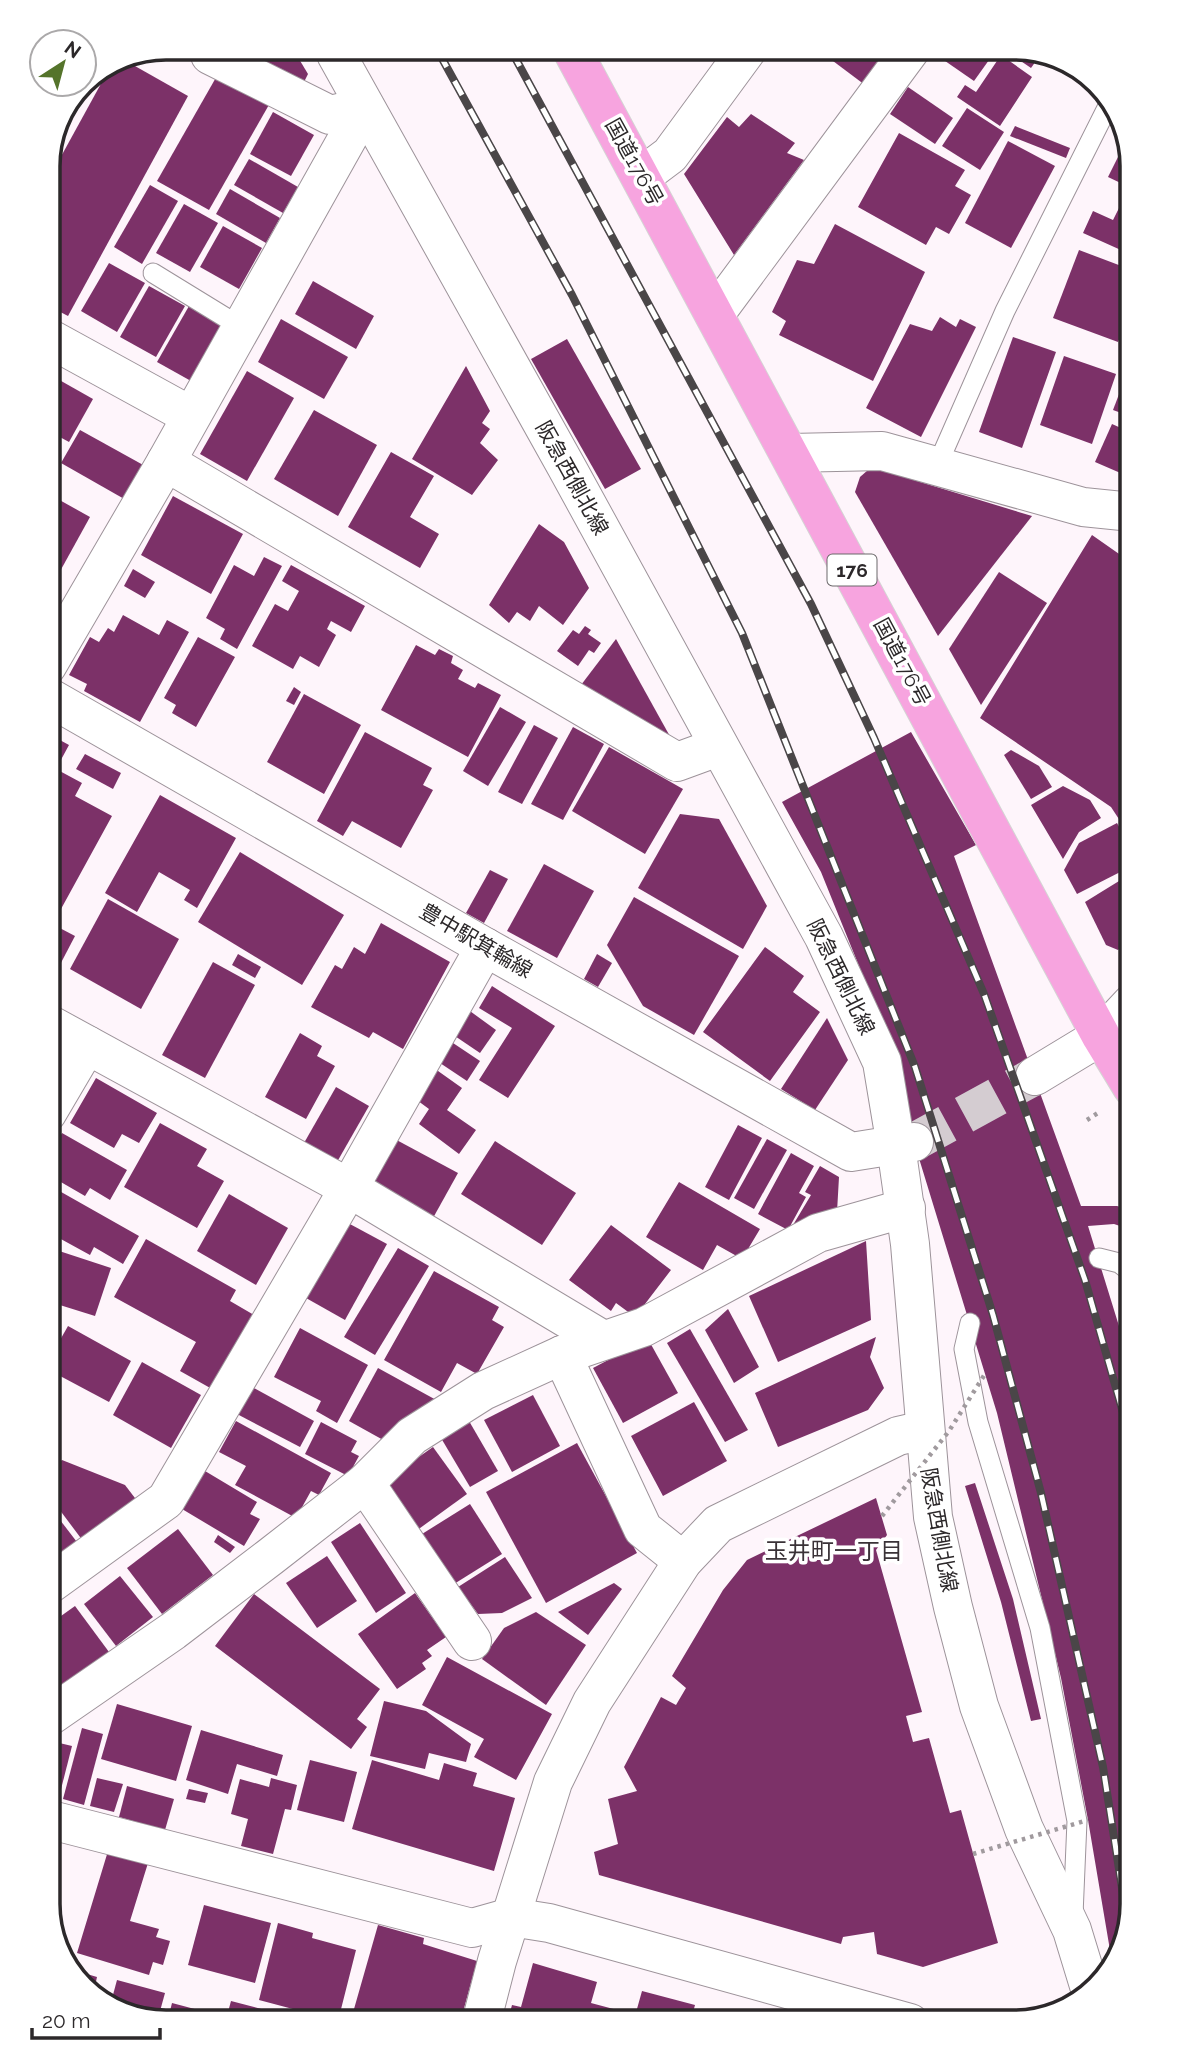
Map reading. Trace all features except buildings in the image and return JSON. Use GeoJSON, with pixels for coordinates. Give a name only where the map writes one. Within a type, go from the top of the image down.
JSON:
{"type":"FeatureCollection","features":[{"type":"Feature","properties":{"kind":"highway","name":"国道176号"},"geometry":{"type":"LineString","coordinates":[[577,60],[1120,1067]]}},
{"type":"Feature","properties":{"kind":"street"},"geometry":{"type":"LineString","coordinates":[[220,60],[330,115],[365,107]]}},
{"type":"Feature","properties":{"kind":"street","name":"阪急西側北線"},"geometry":{"type":"LineString","coordinates":[[339,60],[824,937],[882,1062],[905,1144],[906,1208],[933,1517],[953,1607],[979,1706],[1024,1829],[1072,1930],[1087,1980]]}},
{"type":"Feature","properties":{"kind":"street"},"geometry":{"type":"LineString","coordinates":[[642,176],[670,155],[740,60]]}},
{"type":"Feature","properties":{"kind":"street"},"geometry":{"type":"LineString","coordinates":[[715,314],[904,60]]}},
{"type":"Feature","properties":{"kind":"street"},"geometry":{"type":"LineString","coordinates":[[60,644],[166,462],[365,107]]}},
{"type":"Feature","properties":{"kind":"street"},"geometry":{"type":"LineString","coordinates":[[60,344],[191,416]]}},
{"type":"Feature","properties":{"kind":"street"},"geometry":{"type":"LineString","coordinates":[[790,453],[882,451],[1083,507],[1120,511]]}},
{"type":"Feature","properties":{"kind":"street"},"geometry":{"type":"LineString","coordinates":[[166,462],[677,762],[718,747]]}},
{"type":"Feature","properties":{"kind":"street","name":"豊中駅箕輪線"},"geometry":{"type":"LineString","coordinates":[[60,703],[485,947],[851,1152],[905,1144]]}},
{"type":"Feature","properties":{"kind":"street"},"geometry":{"type":"LineString","coordinates":[[60,1577],[166,1500],[349,1188],[485,947]]}},
{"type":"Feature","properties":{"kind":"street"},"geometry":{"type":"LineString","coordinates":[[1035,1076],[1101,1036],[1120,1016]]}},
{"type":"Feature","properties":{"kind":"street"},"geometry":{"type":"LineString","coordinates":[[60,1030],[349,1188],[603,1340]]}},
{"type":"Feature","properties":{"kind":"street"},"geometry":{"type":"LineString","coordinates":[[60,1091],[87,1045]]}},
{"type":"Feature","properties":{"kind":"street"},"geometry":{"type":"LineString","coordinates":[[60,1709],[173,1631],[365,1483],[412,1436],[482,1391],[562,1354],[644,1327],[818,1233],[906,1208]]}},
{"type":"Feature","properties":{"kind":"street"},"geometry":{"type":"LineString","coordinates":[[562,1354],[643,1529],[683,1561]]}},
{"type":"Feature","properties":{"kind":"street"},"geometry":{"type":"LineString","coordinates":[[485,2010],[553,1782],[592,1702],[683,1561],[718,1524],[898,1436],[924,1430]]}},
{"type":"Feature","properties":{"kind":"street"},"geometry":{"type":"LineString","coordinates":[[365,1483],[472,1641]]}},
{"type":"Feature","properties":{"kind":"street"},"geometry":{"type":"LineString","coordinates":[[60,1822],[472,1928],[511,1917],[549,1923],[863,2010]]}},
{"type":"Feature","properties":{"kind":"lane"},"geometry":{"type":"LineString","coordinates":[[937,466],[1005,311],[1105,112]]}},
{"type":"Feature","properties":{"kind":"lane"},"geometry":{"type":"LineString","coordinates":[[153,273],[241,327]]}},
{"type":"Feature","properties":{"kind":"lane"},"geometry":{"type":"LineString","coordinates":[[1099,1258],[1120,1264]]}},
{"type":"Feature","properties":{"kind":"lane"},"geometry":{"type":"LineString","coordinates":[[970,1323],[964,1349],[978,1422],[1040,1628],[1077,1821],[1072,1930]]}},
{"type":"Feature","properties":{"kind":"path"},"geometry":{"type":"LineString","coordinates":[[882,1516],[949,1431],[985,1374]]}},
{"type":"Feature","properties":{"kind":"path"},"geometry":{"type":"LineString","coordinates":[[973,1854],[1088,1820]]}},
{"type":"Feature","properties":{"kind":"tunnel"},"geometry":{"type":"LineString","coordinates":[[914,1142],[1035,1076]]}},
{"type":"Feature","properties":{"kind":"railway"},"geometry":{"type":"LineString","coordinates":[[443,60],[572,295],[742,633],[915,1067],[993,1315],[1041,1493],[1103,1767],[1120,1875]]}},
{"type":"Feature","properties":{"kind":"railway"},"geometry":{"type":"LineString","coordinates":[[516,60],[811,604],[874,738],[984,994],[1085,1280],[1120,1402]]}},
{"type":"Feature","properties":{"kind":"district","name":"玉井町一丁目"},"geometry":{"type":"Point","coordinates":[834,1551]}}]}
